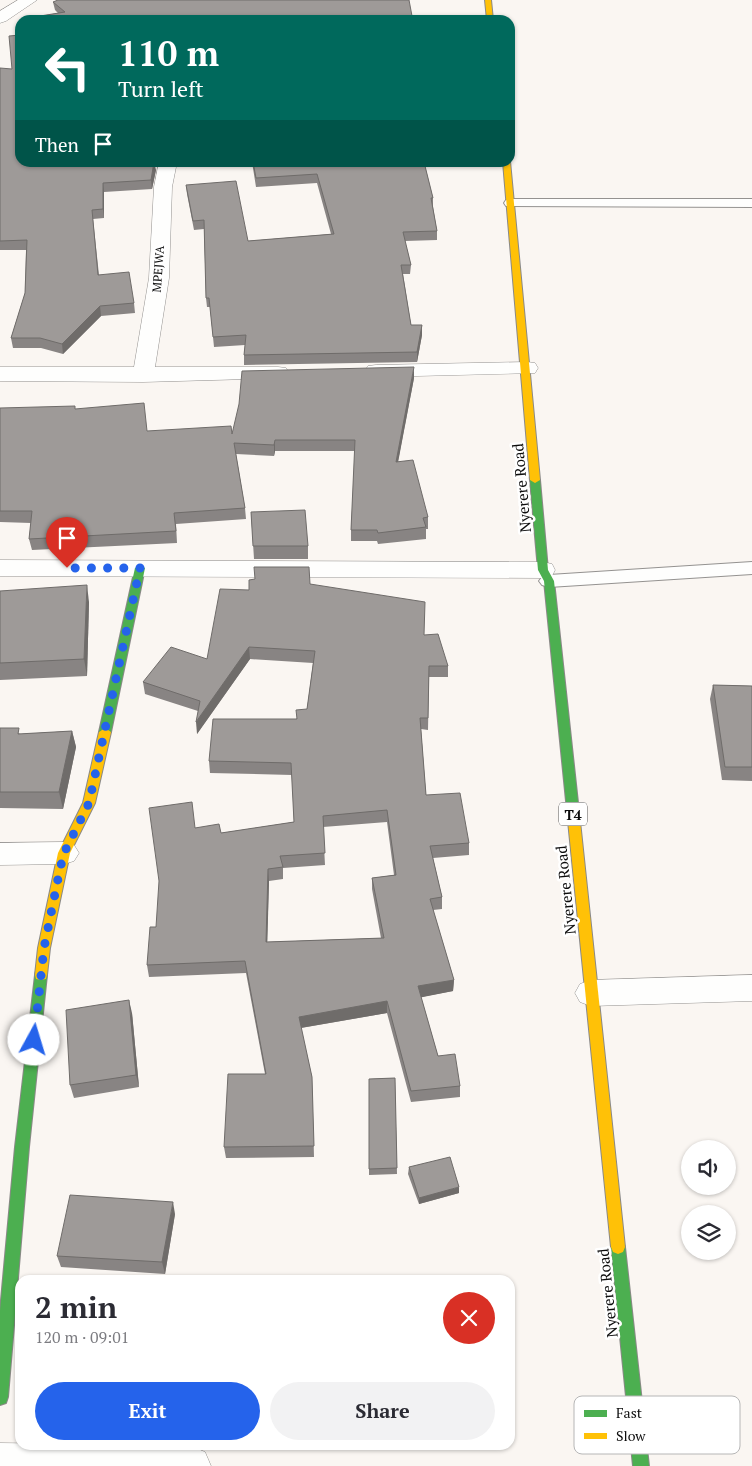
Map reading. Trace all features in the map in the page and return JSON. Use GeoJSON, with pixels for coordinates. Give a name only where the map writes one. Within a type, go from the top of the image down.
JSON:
{"type":"FeatureCollection","features":[{"type":"Feature","properties":{"kind":"main road"},"geometry":{"type":"LineString","coordinates":[[488,0],[490,15]]}},
{"type":"Feature","properties":{"kind":"main road","name":"Nyerere Road"},"geometry":{"type":"LineString","coordinates":[[507,167],[546,575],[634,1396]]}},
{"type":"Feature","properties":{"kind":"main road"},"geometry":{"type":"LineString","coordinates":[[0,1396],[22,1147],[44,948],[64,853],[89,803],[140,568]]}},
{"type":"Feature","properties":{"kind":"street"},"geometry":{"type":"LineString","coordinates":[[0,18],[29,0]]}},
{"type":"Feature","properties":{"kind":"street","name":"MPEJWA"},"geometry":{"type":"LineString","coordinates":[[143,375],[159,278],[163,187],[167,167]]}},
{"type":"Feature","properties":{"kind":"street"},"geometry":{"type":"LineString","coordinates":[[353,372],[526,368]]}},
{"type":"Feature","properties":{"kind":"street"},"geometry":{"type":"LineString","coordinates":[[0,374],[296,373]]}},
{"type":"Feature","properties":{"kind":"street"},"geometry":{"type":"LineString","coordinates":[[0,568],[140,568],[546,575]]}},
{"type":"Feature","properties":{"kind":"street"},"geometry":{"type":"LineString","coordinates":[[0,854],[64,853]]}},
{"type":"Feature","properties":{"kind":"street"},"geometry":{"type":"LineString","coordinates":[[591,993],[752,988]]}},
{"type":"Feature","properties":{"kind":"street"},"geometry":{"type":"LineString","coordinates":[[0,1462],[101,1462],[191,1466]]}},
{"type":"Feature","properties":{"kind":"lane"},"geometry":{"type":"LineString","coordinates":[[511,203],[752,203]]}},
{"type":"Feature","properties":{"kind":"lane"},"geometry":{"type":"LineString","coordinates":[[546,575],[752,568]]}},
{"type":"Feature","properties":{"kind":"building"},"geometry":{"type":"Polygon","coordinates":[[[58,0],[409,0],[412,15],[46,15],[65,12],[53,2],[58,0]]]}},
{"type":"Feature","properties":{"kind":"building"},"geometry":{"type":"Polygon","coordinates":[[[15,35],[15,167],[153,167],[151,180],[103,183],[103,209],[92,210],[98,275],[129,272],[134,303],[100,306],[62,344],[40,338],[11,338],[25,293],[27,240],[0,241],[0,68],[12,69],[9,36],[15,35]]]}},
{"type":"Feature","properties":{"kind":"building"},"geometry":{"type":"Polygon","coordinates":[[[254,167],[425,167],[433,198],[431,198],[437,231],[403,232],[411,265],[401,265],[411,325],[422,325],[417,352],[244,355],[246,335],[213,337],[209,298],[206,298],[204,220],[193,221],[186,185],[236,181],[248,241],[334,234],[317,174],[256,178],[254,167]]]}},
{"type":"Feature","properties":{"kind":"building"},"geometry":{"type":"Polygon","coordinates":[[[414,367],[396,462],[413,460],[428,517],[423,518],[426,527],[378,533],[377,530],[351,530],[355,440],[275,440],[274,445],[234,443],[245,508],[174,513],[176,531],[29,539],[32,511],[0,511],[0,408],[75,406],[75,409],[144,403],[147,431],[231,426],[232,434],[239,404],[242,371],[414,367]]]}},
{"type":"Feature","properties":{"kind":"building"},"geometry":{"type":"Polygon","coordinates":[[[305,510],[308,546],[253,546],[251,512],[305,510]]]}},
{"type":"Feature","properties":{"kind":"building"},"geometry":{"type":"Polygon","coordinates":[[[254,567],[309,567],[310,584],[425,602],[424,635],[438,634],[448,666],[429,666],[428,718],[420,718],[426,795],[460,793],[469,843],[430,846],[442,897],[430,899],[454,980],[418,986],[438,1056],[455,1054],[460,1086],[411,1091],[387,1001],[299,1017],[312,1077],[314,1146],[224,1147],[228,1074],[266,1074],[245,961],[147,965],[150,927],[156,927],[159,881],[149,808],[192,802],[195,828],[219,824],[221,833],[294,822],[291,763],[209,761],[213,719],[297,719],[296,710],[307,709],[315,651],[249,647],[196,722],[200,701],[143,682],[171,647],[207,659],[220,589],[249,590],[249,580],[255,579],[254,567]],[[387,810],[323,816],[325,853],[280,856],[283,867],[268,869],[266,942],[384,938],[372,878],[396,875],[387,810]]]}},
{"type":"Feature","properties":{"kind":"building"},"geometry":{"type":"Polygon","coordinates":[[[87,585],[84,659],[0,663],[0,591],[87,585]]]}},
{"type":"Feature","properties":{"kind":"building"},"geometry":{"type":"Polygon","coordinates":[[[713,685],[752,686],[752,767],[725,767],[713,685]]]}},
{"type":"Feature","properties":{"kind":"building"},"geometry":{"type":"Polygon","coordinates":[[[0,728],[19,728],[18,734],[72,731],[59,792],[0,792],[0,728]]]}},
{"type":"Feature","properties":{"kind":"building"},"geometry":{"type":"Polygon","coordinates":[[[129,1000],[136,1075],[70,1085],[66,1010],[129,1000]]]}},
{"type":"Feature","properties":{"kind":"building"},"geometry":{"type":"Polygon","coordinates":[[[395,1078],[397,1168],[369,1169],[369,1079],[395,1078]]]}},
{"type":"Feature","properties":{"kind":"building"},"geometry":{"type":"Polygon","coordinates":[[[450,1157],[459,1187],[419,1198],[409,1167],[450,1157]]]}},
{"type":"Feature","properties":{"kind":"building"},"geometry":{"type":"Polygon","coordinates":[[[70,1195],[173,1202],[162,1262],[57,1256],[70,1195]]]}},
{"type":"Feature","properties":{"kind":"traffic: fast"},"geometry":{"type":"LineString","coordinates":[[535,480],[543,570],[549,581],[574,821]]}},
{"type":"Feature","properties":{"kind":"traffic: fast"},"geometry":{"type":"LineString","coordinates":[[105,732],[140,568]]}},
{"type":"Feature","properties":{"kind":"traffic: fast"},"geometry":{"type":"LineString","coordinates":[[0,1397],[22,1147],[41,975]]}},
{"type":"Feature","properties":{"kind":"traffic: fast"},"geometry":{"type":"LineString","coordinates":[[618,1247],[634,1396]]}},
{"type":"Feature","properties":{"kind":"traffic: fast"},"geometry":{"type":"LineString","coordinates":[[640,1454],[641,1466]]}},
{"type":"Feature","properties":{"kind":"traffic: slow"},"geometry":{"type":"LineString","coordinates":[[488,0],[490,15]]}},
{"type":"Feature","properties":{"kind":"traffic: slow"},"geometry":{"type":"LineString","coordinates":[[507,167],[535,480]]}},
{"type":"Feature","properties":{"kind":"traffic: slow"},"geometry":{"type":"LineString","coordinates":[[41,975],[44,948],[64,853],[89,803],[105,732]]}},
{"type":"Feature","properties":{"kind":"traffic: slow"},"geometry":{"type":"LineString","coordinates":[[574,821],[618,1247]]}},
{"type":"Feature","properties":{"kind":"route"},"geometry":{"type":"LineString","coordinates":[[34,1040],[44,948],[60,869],[64,853],[89,803],[140,568],[67,568]]}}]}
